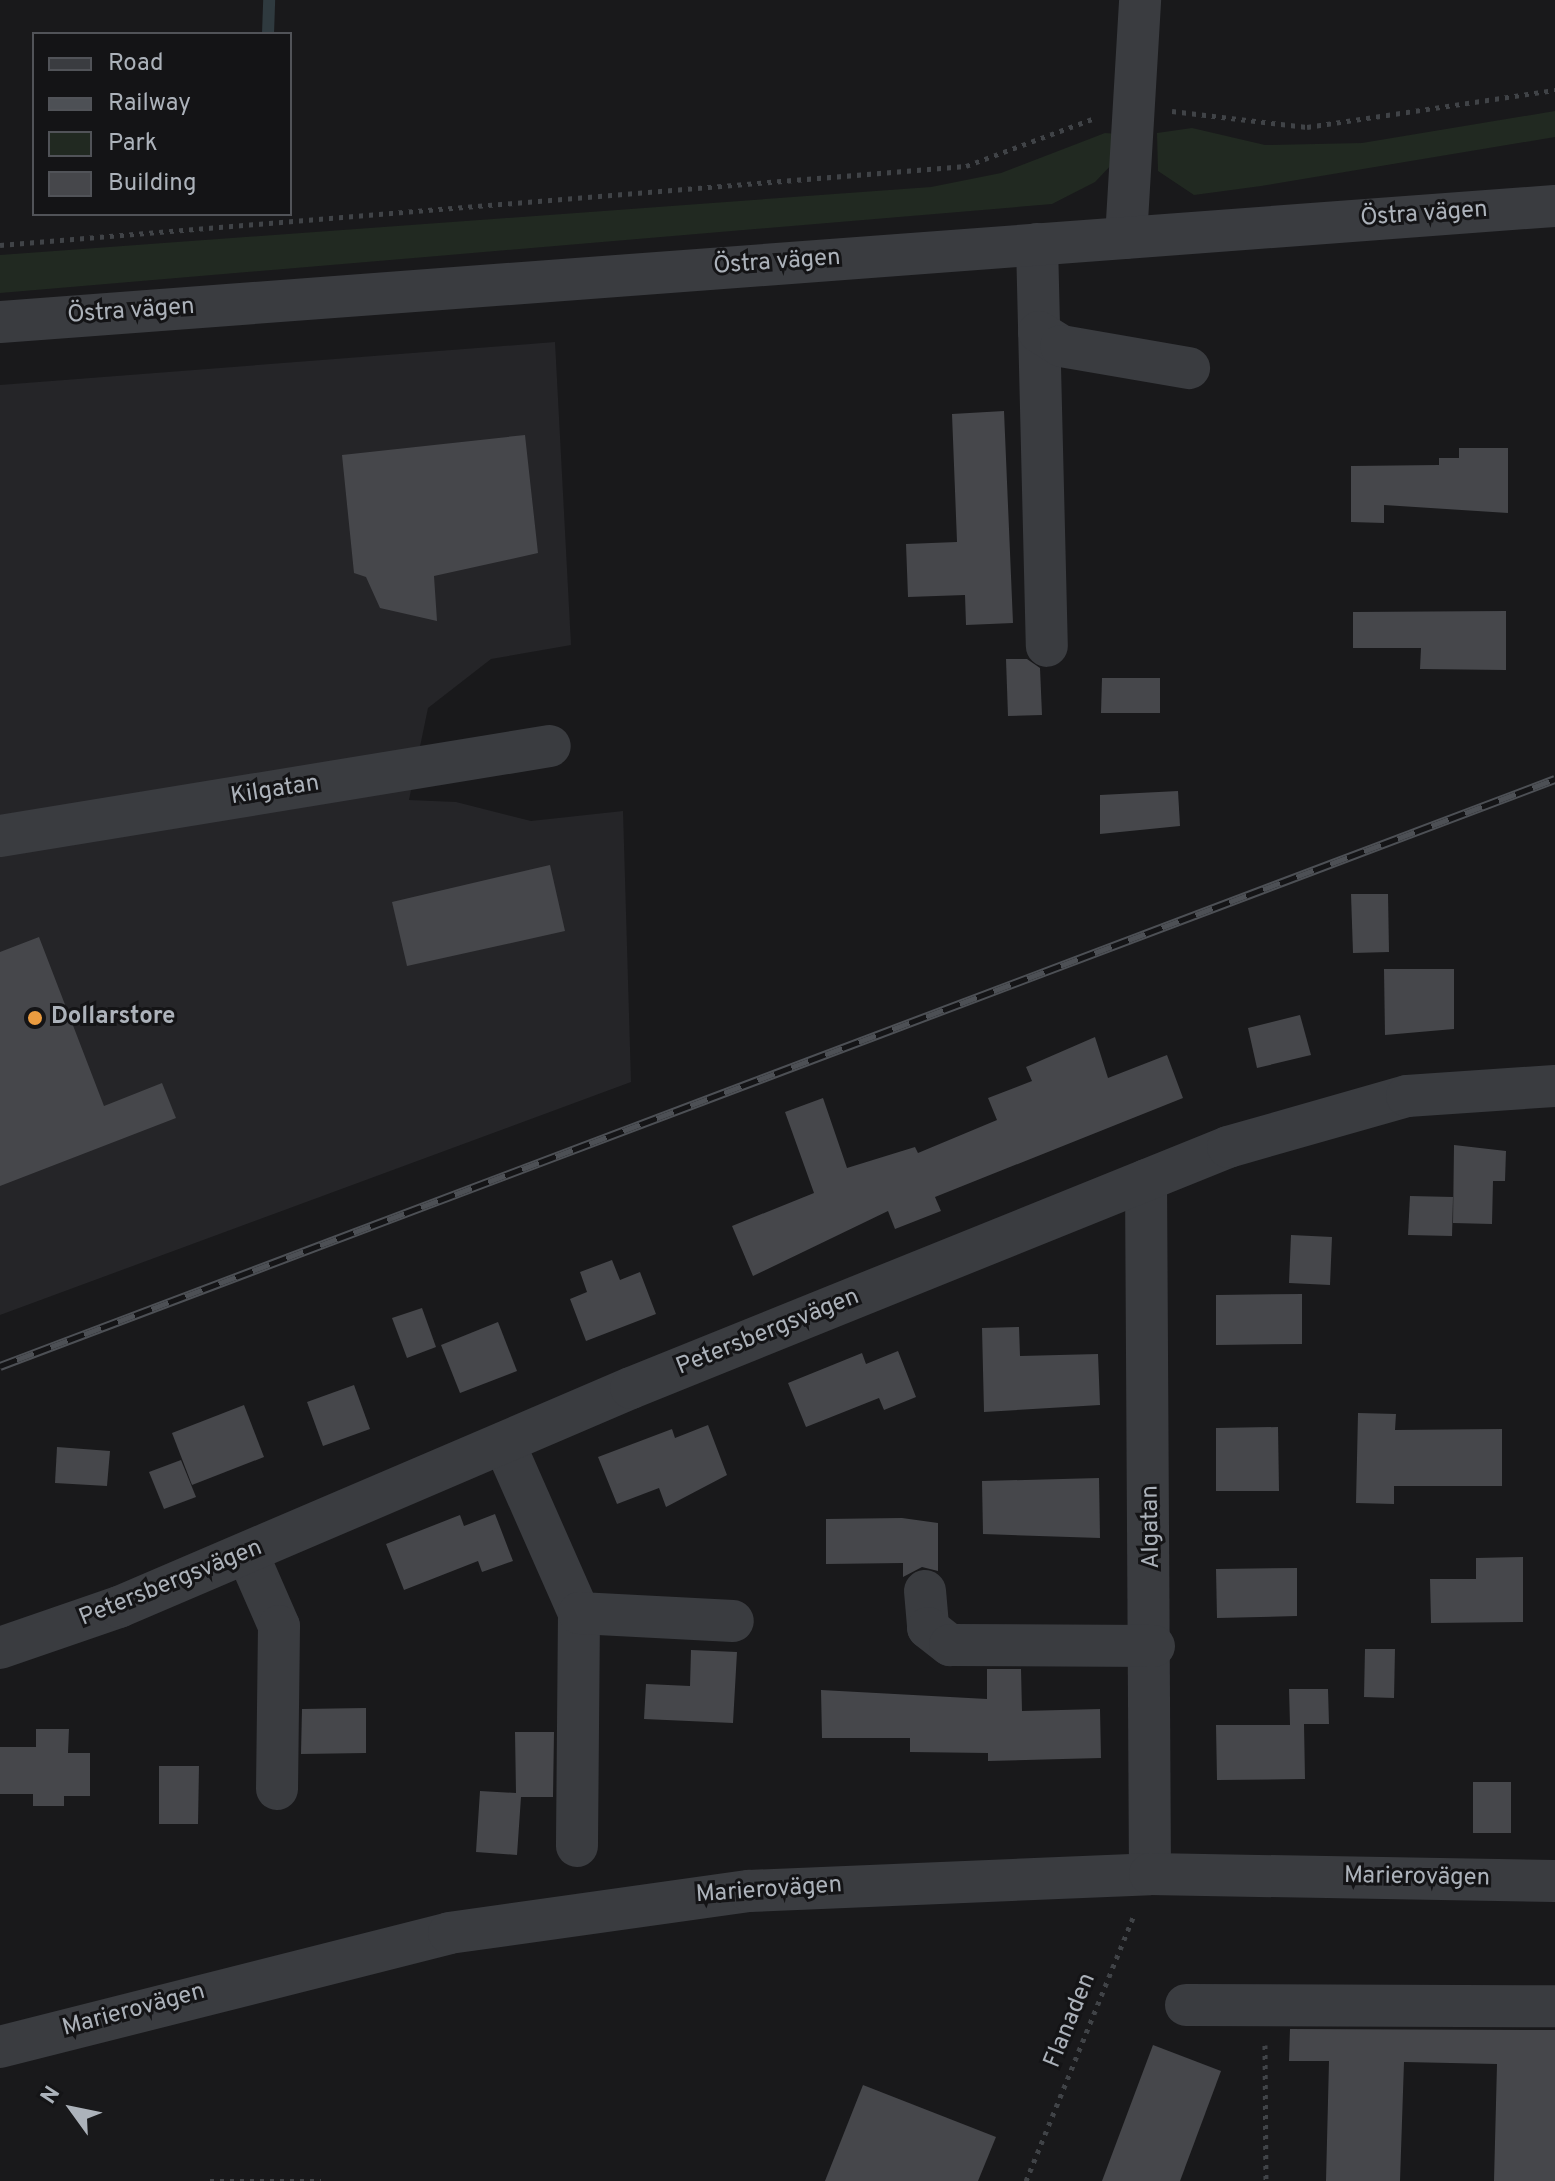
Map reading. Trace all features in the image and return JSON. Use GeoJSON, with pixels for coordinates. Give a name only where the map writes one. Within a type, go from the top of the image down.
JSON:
{"type":"FeatureCollection","features":[{"type":"Feature","properties":{"kind":"street"},"geometry":{"type":"LineString","coordinates":[[1126,238],[1140,0]]}},
{"type":"Feature","properties":{"kind":"street","name":"Östra vägen"},"geometry":{"type":"LineString","coordinates":[[0,322],[1555,206]]}},
{"type":"Feature","properties":{"kind":"street"},"geometry":{"type":"LineString","coordinates":[[1037,244],[1047,646]]}},
{"type":"Feature","properties":{"kind":"street"},"geometry":{"type":"LineString","coordinates":[[1039,332],[1061,346],[1189,368]]}},
{"type":"Feature","properties":{"kind":"street","name":"Kilgatan"},"geometry":{"type":"LineString","coordinates":[[0,836],[550,746]]}},
{"type":"Feature","properties":{"kind":"street","name":"Petersbergsvägen"},"geometry":{"type":"LineString","coordinates":[[0,1648],[248,1555],[504,1443],[1146,1180],[1323,1116],[1407,1096],[1555,1086]]}},
{"type":"Feature","properties":{"kind":"street","name":"Algatan"},"geometry":{"type":"LineString","coordinates":[[1146,1180],[1154,1646],[1150,1874]]}},
{"type":"Feature","properties":{"kind":"street"},"geometry":{"type":"LineString","coordinates":[[504,1443],[579,1613],[577,1846]]}},
{"type":"Feature","properties":{"kind":"street"},"geometry":{"type":"LineString","coordinates":[[248,1555],[279,1626],[277,1789]]}},
{"type":"Feature","properties":{"kind":"street"},"geometry":{"type":"LineString","coordinates":[[925,1591],[928,1628],[950,1645],[1154,1646]]}},
{"type":"Feature","properties":{"kind":"street"},"geometry":{"type":"LineString","coordinates":[[579,1613],[733,1621]]}},
{"type":"Feature","properties":{"kind":"street","name":"Marierovägen"},"geometry":{"type":"LineString","coordinates":[[0,2047],[298,1967],[590,1908],[827,1886],[1150,1874],[1555,1881]]}},
{"type":"Feature","properties":{"kind":"street"},"geometry":{"type":"LineString","coordinates":[[1186,2005],[1264,2000],[1555,2006]]}},
{"type":"Feature","properties":{"kind":"path"},"geometry":{"type":"LineString","coordinates":[[0,245],[966,166],[1132,109],[1307,127],[1555,90]]}},
{"type":"Feature","properties":{"kind":"path","name":"Flanaden"},"geometry":{"type":"LineString","coordinates":[[1026,2181],[1150,1874]]}},
{"type":"Feature","properties":{"kind":"path"},"geometry":{"type":"LineString","coordinates":[[1264,2000],[1266,2181]]}},
{"type":"Feature","properties":{"kind":"path"},"geometry":{"type":"LineString","coordinates":[[210,2181],[321,2181]]}},
{"type":"Feature","properties":{"kind":"shaded area"},"geometry":{"type":"Polygon","coordinates":[[[555,342],[571,645],[491,659],[428,708],[409,800],[456,802],[531,821],[623,811],[631,1082],[0,1315],[0,385],[555,342]]]}},
{"type":"Feature","properties":{"kind":"green space"},"geometry":{"type":"Polygon","coordinates":[[[1555,111],[1555,137],[1261,186],[1194,195],[1158,171],[1157,133],[1192,128],[1265,145],[1362,143],[1555,111]]]}},
{"type":"Feature","properties":{"kind":"green space"},"geometry":{"type":"Polygon","coordinates":[[[1105,133],[1119,134],[1116,160],[1095,182],[1052,204],[0,293],[0,255],[931,187],[1001,173],[1105,133]]]}},
{"type":"Feature","properties":{"kind":"building"},"geometry":{"type":"Polygon","coordinates":[[[1004,411],[1013,623],[966,625],[965,595],[908,597],[906,544],[957,542],[952,414],[1004,411]]]}},
{"type":"Feature","properties":{"kind":"building"},"geometry":{"type":"Polygon","coordinates":[[[525,435],[538,553],[434,576],[437,621],[380,608],[366,577],[354,573],[342,455],[525,435]]]}},
{"type":"Feature","properties":{"kind":"building"},"geometry":{"type":"Polygon","coordinates":[[[1459,448],[1508,448],[1508,513],[1384,505],[1384,523],[1351,522],[1351,466],[1439,465],[1439,458],[1459,458],[1459,448]]]}},
{"type":"Feature","properties":{"kind":"building"},"geometry":{"type":"Polygon","coordinates":[[[1506,611],[1506,670],[1420,669],[1421,648],[1353,648],[1353,612],[1506,611]]]}},
{"type":"Feature","properties":{"kind":"building"},"geometry":{"type":"Polygon","coordinates":[[[1006,659],[1027,659],[1040,668],[1042,715],[1008,716],[1006,659]]]}},
{"type":"Feature","properties":{"kind":"building"},"geometry":{"type":"Polygon","coordinates":[[[1102,678],[1160,678],[1160,713],[1101,713],[1102,678]]]}},
{"type":"Feature","properties":{"kind":"building"},"geometry":{"type":"Polygon","coordinates":[[[1178,791],[1180,826],[1100,834],[1100,795],[1178,791]]]}},
{"type":"Feature","properties":{"kind":"building"},"geometry":{"type":"Polygon","coordinates":[[[550,865],[565,931],[407,966],[392,902],[550,865]]]}},
{"type":"Feature","properties":{"kind":"building"},"geometry":{"type":"Polygon","coordinates":[[[1351,894],[1388,894],[1389,952],[1353,953],[1351,894]]]}},
{"type":"Feature","properties":{"kind":"building","name":"Dollarstore"},"geometry":{"type":"Polygon","coordinates":[[[39,937],[104,1106],[162,1083],[176,1118],[0,1186],[0,952],[39,937]]]}},
{"type":"Feature","properties":{"kind":"building"},"geometry":{"type":"Polygon","coordinates":[[[1384,969],[1454,969],[1454,1029],[1385,1035],[1384,969]]]}},
{"type":"Feature","properties":{"kind":"building"},"geometry":{"type":"Polygon","coordinates":[[[1300,1015],[1311,1055],[1257,1068],[1248,1028],[1300,1015]]]}},
{"type":"Feature","properties":{"kind":"building"},"geometry":{"type":"Polygon","coordinates":[[[1095,1037],[1108,1078],[1167,1055],[1183,1098],[935,1197],[941,1211],[895,1229],[888,1211],[753,1276],[732,1226],[814,1193],[785,1112],[823,1098],[847,1168],[915,1147],[918,1153],[997,1120],[988,1098],[1032,1081],[1026,1067],[1095,1037]]]}},
{"type":"Feature","properties":{"kind":"building"},"geometry":{"type":"Polygon","coordinates":[[[1454,1145],[1506,1151],[1505,1181],[1493,1181],[1492,1224],[1453,1223],[1454,1145]]]}},
{"type":"Feature","properties":{"kind":"building"},"geometry":{"type":"Polygon","coordinates":[[[1410,1196],[1453,1197],[1452,1236],[1408,1235],[1410,1196]]]}},
{"type":"Feature","properties":{"kind":"building"},"geometry":{"type":"Polygon","coordinates":[[[1291,1235],[1332,1237],[1330,1285],[1289,1283],[1291,1235]]]}},
{"type":"Feature","properties":{"kind":"building"},"geometry":{"type":"Polygon","coordinates":[[[612,1260],[620,1280],[640,1272],[656,1314],[586,1341],[570,1299],[587,1292],[580,1272],[612,1260]]]}},
{"type":"Feature","properties":{"kind":"building"},"geometry":{"type":"Polygon","coordinates":[[[1302,1294],[1302,1344],[1216,1345],[1216,1295],[1302,1294]]]}},
{"type":"Feature","properties":{"kind":"building"},"geometry":{"type":"Polygon","coordinates":[[[422,1308],[436,1347],[407,1358],[392,1318],[422,1308]]]}},
{"type":"Feature","properties":{"kind":"building"},"geometry":{"type":"Polygon","coordinates":[[[498,1322],[517,1371],[460,1393],[441,1345],[498,1322]]]}},
{"type":"Feature","properties":{"kind":"building"},"geometry":{"type":"Polygon","coordinates":[[[1019,1327],[1020,1356],[1098,1354],[1100,1405],[984,1412],[982,1328],[1019,1327]]]}},
{"type":"Feature","properties":{"kind":"building"},"geometry":{"type":"Polygon","coordinates":[[[898,1351],[916,1397],[884,1410],[879,1398],[806,1427],[788,1383],[862,1353],[866,1364],[898,1351]]]}},
{"type":"Feature","properties":{"kind":"building"},"geometry":{"type":"Polygon","coordinates":[[[354,1385],[370,1429],[323,1446],[307,1402],[354,1385]]]}},
{"type":"Feature","properties":{"kind":"building"},"geometry":{"type":"Polygon","coordinates":[[[244,1405],[264,1457],[192,1485],[172,1433],[244,1405]]]}},
{"type":"Feature","properties":{"kind":"building"},"geometry":{"type":"Polygon","coordinates":[[[1358,1413],[1396,1414],[1395,1430],[1502,1429],[1502,1486],[1394,1486],[1394,1504],[1356,1503],[1358,1413]]]}},
{"type":"Feature","properties":{"kind":"building"},"geometry":{"type":"Polygon","coordinates":[[[708,1425],[727,1475],[666,1507],[659,1488],[617,1504],[598,1457],[672,1429],[675,1438],[708,1425]]]}},
{"type":"Feature","properties":{"kind":"building"},"geometry":{"type":"Polygon","coordinates":[[[1278,1427],[1279,1491],[1216,1491],[1216,1428],[1278,1427]]]}},
{"type":"Feature","properties":{"kind":"building"},"geometry":{"type":"Polygon","coordinates":[[[57,1447],[110,1451],[107,1486],[55,1483],[57,1447]]]}},
{"type":"Feature","properties":{"kind":"building"},"geometry":{"type":"Polygon","coordinates":[[[181,1460],[196,1497],[164,1509],[149,1472],[181,1460]]]}},
{"type":"Feature","properties":{"kind":"building"},"geometry":{"type":"Polygon","coordinates":[[[1099,1478],[1100,1538],[983,1534],[982,1481],[1099,1478]]]}},
{"type":"Feature","properties":{"kind":"building"},"geometry":{"type":"Polygon","coordinates":[[[495,1514],[513,1561],[482,1572],[478,1561],[404,1590],[386,1544],[460,1515],[464,1526],[495,1514]]]}},
{"type":"Feature","properties":{"kind":"building"},"geometry":{"type":"Polygon","coordinates":[[[902,1518],[938,1523],[938,1571],[922,1567],[903,1577],[903,1563],[826,1564],[826,1519],[902,1518]]]}},
{"type":"Feature","properties":{"kind":"building"},"geometry":{"type":"Polygon","coordinates":[[[1523,1557],[1523,1622],[1431,1623],[1430,1579],[1476,1579],[1476,1558],[1523,1557]]]}},
{"type":"Feature","properties":{"kind":"building"},"geometry":{"type":"Polygon","coordinates":[[[1297,1568],[1297,1616],[1217,1618],[1216,1569],[1297,1568]]]}},
{"type":"Feature","properties":{"kind":"building"},"geometry":{"type":"Polygon","coordinates":[[[1365,1649],[1395,1649],[1394,1698],[1364,1697],[1365,1649]]]}},
{"type":"Feature","properties":{"kind":"building"},"geometry":{"type":"Polygon","coordinates":[[[691,1650],[737,1652],[733,1723],[644,1719],[646,1684],[690,1686],[691,1650]]]}},
{"type":"Feature","properties":{"kind":"building"},"geometry":{"type":"Polygon","coordinates":[[[987,1669],[1021,1669],[1022,1711],[1100,1709],[1101,1758],[988,1761],[988,1753],[910,1752],[910,1738],[822,1738],[821,1690],[987,1699],[987,1669]]]}},
{"type":"Feature","properties":{"kind":"building"},"geometry":{"type":"Polygon","coordinates":[[[1289,1689],[1328,1689],[1329,1724],[1304,1724],[1305,1779],[1217,1780],[1216,1725],[1290,1725],[1289,1689]]]}},
{"type":"Feature","properties":{"kind":"building"},"geometry":{"type":"Polygon","coordinates":[[[366,1708],[366,1753],[301,1754],[302,1709],[366,1708]]]}},
{"type":"Feature","properties":{"kind":"building"},"geometry":{"type":"Polygon","coordinates":[[[36,1729],[69,1729],[68,1753],[90,1753],[90,1796],[64,1796],[64,1806],[33,1806],[33,1794],[0,1794],[0,1747],[36,1747],[36,1729]]]}},
{"type":"Feature","properties":{"kind":"building"},"geometry":{"type":"Polygon","coordinates":[[[515,1732],[554,1732],[553,1797],[521,1797],[517,1855],[476,1852],[480,1791],[516,1793],[515,1732]]]}},
{"type":"Feature","properties":{"kind":"building"},"geometry":{"type":"Polygon","coordinates":[[[159,1766],[199,1766],[198,1824],[159,1824],[159,1766]]]}},
{"type":"Feature","properties":{"kind":"building"},"geometry":{"type":"Polygon","coordinates":[[[1473,1782],[1511,1782],[1511,1833],[1473,1833],[1473,1782]]]}},
{"type":"Feature","properties":{"kind":"building"},"geometry":{"type":"Polygon","coordinates":[[[1290,2029],[1555,2030],[1555,2181],[1494,2181],[1497,2064],[1404,2062],[1400,2181],[1326,2181],[1329,2061],[1289,2061],[1290,2029]]]}},
{"type":"Feature","properties":{"kind":"building"},"geometry":{"type":"Polygon","coordinates":[[[1153,2045],[1221,2071],[1180,2181],[1102,2181],[1153,2045]]]}},
{"type":"Feature","properties":{"kind":"building"},"geometry":{"type":"Polygon","coordinates":[[[863,2085],[996,2137],[978,2181],[825,2181],[863,2085]]]}},
{"type":"Feature","properties":{"kind":"waterway"},"geometry":{"type":"LineString","coordinates":[[268,32],[269,0]]}},
{"type":"Feature","properties":{"kind":"railway"},"geometry":{"type":"LineString","coordinates":[[0,1366],[1555,779]]}},
{"type":"Feature","properties":{"kind":"place","name":"Dollarstore"},"geometry":{"type":"Point","coordinates":[35,1018]}}]}
